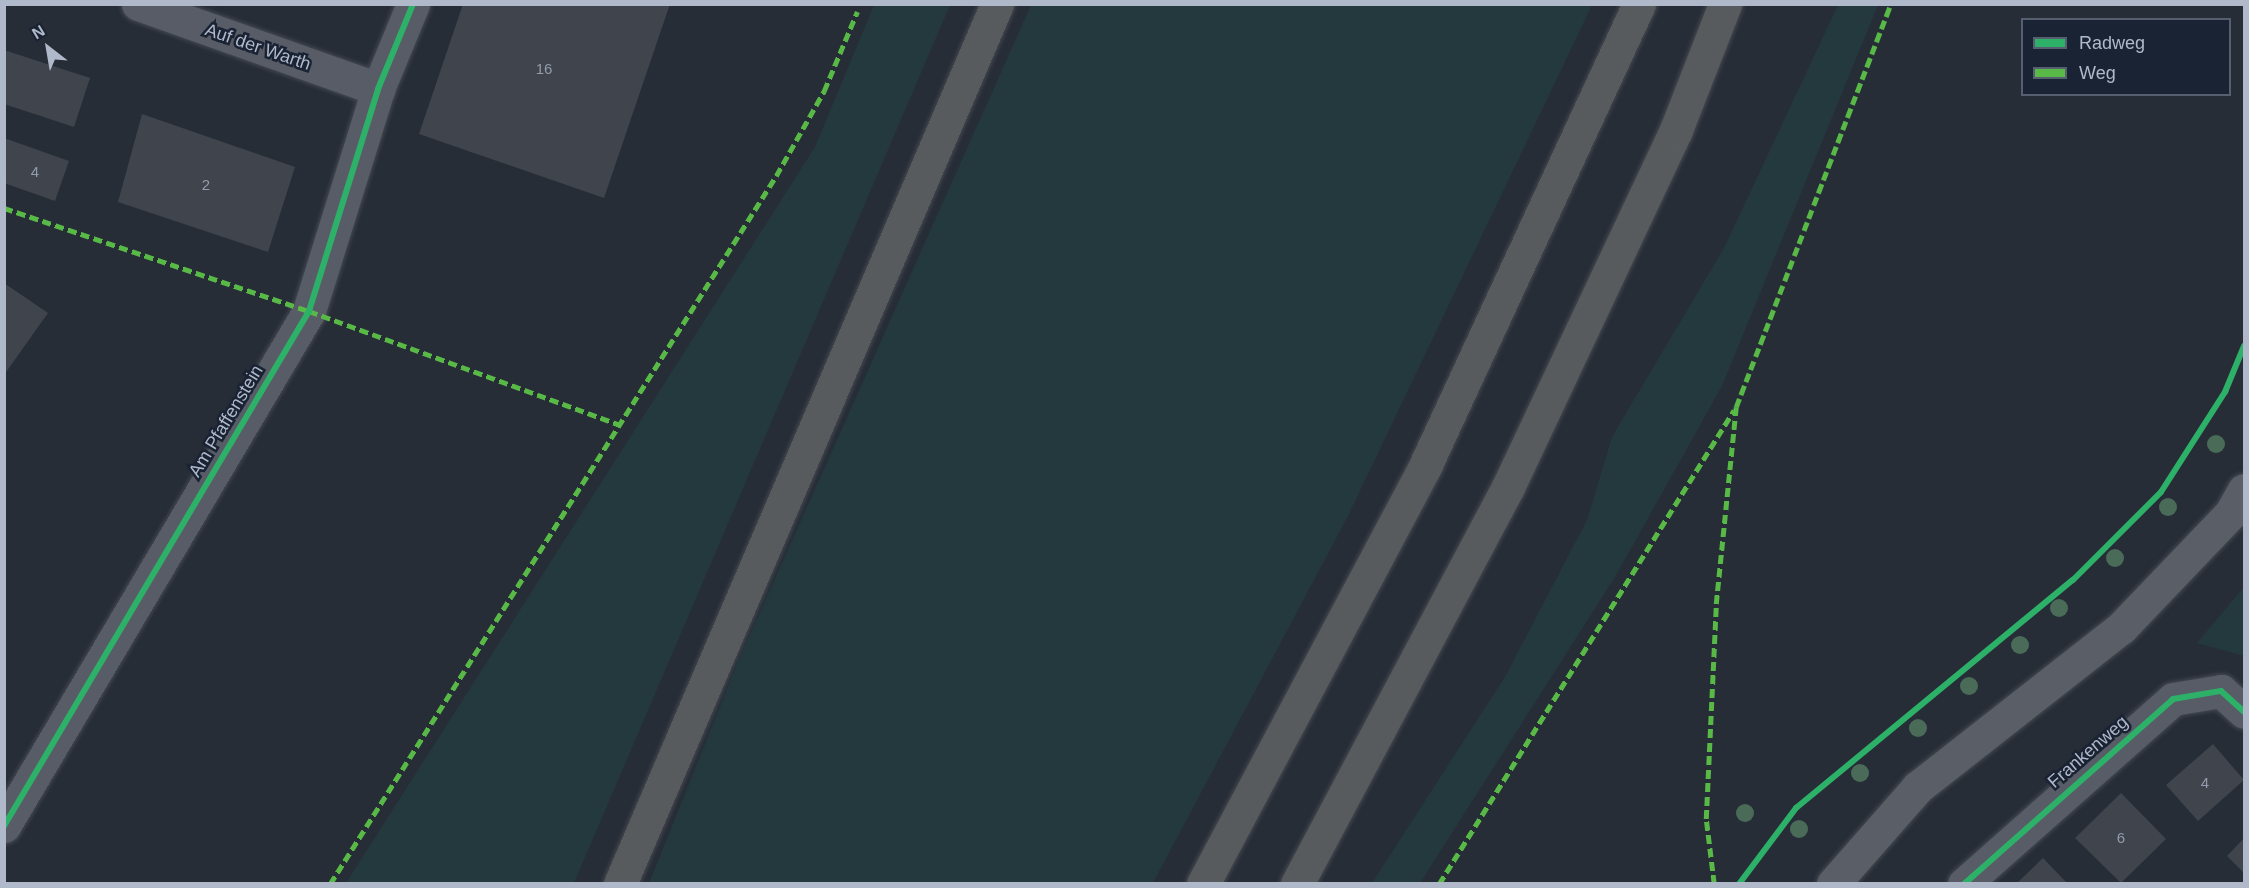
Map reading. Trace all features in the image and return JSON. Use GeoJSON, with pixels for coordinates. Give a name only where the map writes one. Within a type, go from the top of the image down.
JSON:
{"type":"FeatureCollection","features":[{"type":"Feature","properties":{"kind":"highway"},"geometry":{"type":"LineString","coordinates":[[626,876],[997,4]]}},
{"type":"Feature","properties":{"kind":"highway"},"geometry":{"type":"LineString","coordinates":[[1203,884],[1426,464],[1639,4]]}},
{"type":"Feature","properties":{"kind":"highway"},"geometry":{"type":"LineString","coordinates":[[1297,884],[1508,487],[1676,130],[1725,4]]}},
{"type":"Feature","properties":{"kind":"main road"},"geometry":{"type":"LineString","coordinates":[[1833,884],[1918,787],[2121,628],[2231,513],[2244,490]]}},
{"type":"Feature","properties":{"kind":"street","name":"Auf der Warth"},"geometry":{"type":"LineString","coordinates":[[138,4],[378,89]]}},
{"type":"Feature","properties":{"kind":"street","name":"Am Pfaffenstein"},"geometry":{"type":"LineString","coordinates":[[4,826],[309,310],[378,89],[413,4]]}},
{"type":"Feature","properties":{"kind":"street","name":"Frankenweg"},"geometry":{"type":"LineString","coordinates":[[1964,884],[2173,699],[2221,691],[2244,712]]}},
{"type":"Feature","properties":{"kind":"green space"},"geometry":{"type":"Polygon","coordinates":[[[874,5],[950,5],[574,883],[346,883],[815,147],[874,5]]]}},
{"type":"Feature","properties":{"kind":"green space"},"geometry":{"type":"Polygon","coordinates":[[[1031,5],[1592,5],[1348,516],[1153,883],[649,883],[740,657],[1031,5]]]}},
{"type":"Feature","properties":{"kind":"green space"},"geometry":{"type":"Polygon","coordinates":[[[1838,5],[1878,5],[1722,386],[1615,577],[1420,883],[1372,883],[1505,677],[1587,520],[1612,437],[1724,248],[1838,5]]]}},
{"type":"Feature","properties":{"kind":"green space"},"geometry":{"type":"Polygon","coordinates":[[[2244,587],[2244,656],[2197,643],[2244,587]]]}},
{"type":"Feature","properties":{"kind":"building"},"geometry":{"type":"Polygon","coordinates":[[[463,4],[670,4],[604,198],[419,134],[463,4]]]}},
{"type":"Feature","properties":{"kind":"building"},"geometry":{"type":"Polygon","coordinates":[[[4,50],[90,78],[74,127],[4,104],[4,50]]]}},
{"type":"Feature","properties":{"kind":"building"},"geometry":{"type":"Polygon","coordinates":[[[142,114],[295,167],[268,252],[118,202],[142,114]]]}},
{"type":"Feature","properties":{"kind":"building"},"geometry":{"type":"Polygon","coordinates":[[[4,138],[69,161],[55,201],[4,183],[4,138]]]}},
{"type":"Feature","properties":{"kind":"building"},"geometry":{"type":"Polygon","coordinates":[[[4,283],[48,313],[4,375],[4,283]]]}},
{"type":"Feature","properties":{"kind":"building"},"geometry":{"type":"Polygon","coordinates":[[[2213,744],[2244,780],[2198,821],[2166,785],[2213,744]]]}},
{"type":"Feature","properties":{"kind":"building"},"geometry":{"type":"Polygon","coordinates":[[[2121,793],[2166,839],[2121,883],[2075,838],[2121,793]]]}},
{"type":"Feature","properties":{"kind":"building"},"geometry":{"type":"Polygon","coordinates":[[[2244,838],[2244,873],[2227,856],[2244,838]]]}},
{"type":"Feature","properties":{"kind":"building"},"geometry":{"type":"Polygon","coordinates":[[[2043,858],[2068,884],[2016,884],[2043,858]]]}},
{"type":"Feature","properties":{"kind":"marked path"},"geometry":{"type":"LineString","coordinates":[[1714,884],[1706,819],[1716,604],[1736,407],[1891,4]]}},
{"type":"Feature","properties":{"kind":"marked path"},"geometry":{"type":"LineString","coordinates":[[330,884],[776,176],[824,91],[857,12]]}},
{"type":"Feature","properties":{"kind":"marked path"},"geometry":{"type":"LineString","coordinates":[[4,208],[309,311],[621,425]]}},
{"type":"Feature","properties":{"kind":"marked path"},"geometry":{"type":"LineString","coordinates":[[1439,884],[1734,410]]}},
{"type":"Feature","properties":{"kind":"cycle path"},"geometry":{"type":"LineString","coordinates":[[4,826],[309,311],[378,89],[413,4]]}},
{"type":"Feature","properties":{"kind":"cycle path"},"geometry":{"type":"LineString","coordinates":[[1739,884],[1796,808],[2073,580],[2161,492],[2225,392],[2244,346]]}},
{"type":"Feature","properties":{"kind":"cycle path"},"geometry":{"type":"LineString","coordinates":[[1964,884],[2173,699],[2221,691],[2244,712]]}}]}
